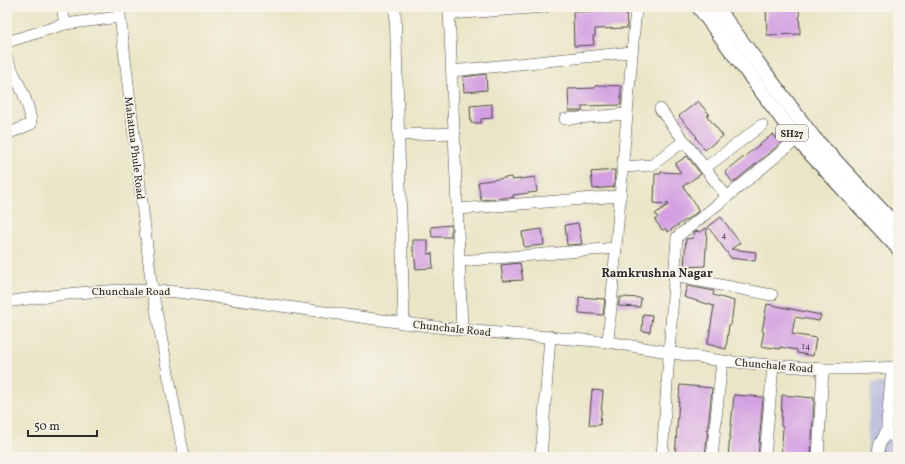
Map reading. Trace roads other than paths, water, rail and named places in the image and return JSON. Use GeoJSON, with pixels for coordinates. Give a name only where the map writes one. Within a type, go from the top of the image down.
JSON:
{"type":"FeatureCollection","features":[{"type":"Feature","properties":{"kind":"main road","name":"SH27"},"geometry":{"type":"LineString","coordinates":[[699,7],[797,139],[898,248]]}},
{"type":"Feature","properties":{"kind":"main road"},"geometry":{"type":"LineString","coordinates":[[716,7],[813,138],[898,228]]}},
{"type":"Feature","properties":{"kind":"street"},"geometry":{"type":"LineString","coordinates":[[62,7],[65,24]]}},
{"type":"Feature","properties":{"kind":"street"},"geometry":{"type":"LineString","coordinates":[[395,7],[404,323]]}},
{"type":"Feature","properties":{"kind":"street"},"geometry":{"type":"LineString","coordinates":[[462,330],[449,11],[545,7]]}},
{"type":"Feature","properties":{"kind":"street"},"geometry":{"type":"LineString","coordinates":[[608,342],[636,7]]}},
{"type":"Feature","properties":{"kind":"street"},"geometry":{"type":"LineString","coordinates":[[7,42],[65,24],[119,12]]}},
{"type":"Feature","properties":{"kind":"street","name":"Mahatma Phule Road"},"geometry":{"type":"LineString","coordinates":[[119,12],[152,289],[184,457]]}},
{"type":"Feature","properties":{"kind":"street"},"geometry":{"type":"LineString","coordinates":[[452,71],[632,52]]}},
{"type":"Feature","properties":{"kind":"street"},"geometry":{"type":"LineString","coordinates":[[7,59],[25,99],[31,124],[7,134]]}},
{"type":"Feature","properties":{"kind":"street"},"geometry":{"type":"LineString","coordinates":[[660,109],[727,197]]}},
{"type":"Feature","properties":{"kind":"street"},"geometry":{"type":"LineString","coordinates":[[565,119],[627,114]]}},
{"type":"Feature","properties":{"kind":"street"},"geometry":{"type":"LineString","coordinates":[[705,168],[762,125]]}},
{"type":"Feature","properties":{"kind":"street"},"geometry":{"type":"LineString","coordinates":[[399,135],[455,133]]}},
{"type":"Feature","properties":{"kind":"street"},"geometry":{"type":"LineString","coordinates":[[662,457],[677,237],[797,139]]}},
{"type":"Feature","properties":{"kind":"street"},"geometry":{"type":"LineString","coordinates":[[623,167],[652,165],[684,141]]}},
{"type":"Feature","properties":{"kind":"street"},"geometry":{"type":"LineString","coordinates":[[458,210],[620,196]]}},
{"type":"Feature","properties":{"kind":"street"},"geometry":{"type":"LineString","coordinates":[[460,261],[616,248]]}},
{"type":"Feature","properties":{"kind":"street"},"geometry":{"type":"LineString","coordinates":[[674,276],[772,295]]}},
{"type":"Feature","properties":{"kind":"street","name":"Chunchale Road"},"geometry":{"type":"LineString","coordinates":[[7,302],[99,290],[152,289],[186,292],[462,330],[550,336],[608,342],[669,353],[722,360],[823,369],[895,367]]}},
{"type":"Feature","properties":{"kind":"street"},"geometry":{"type":"LineString","coordinates":[[541,457],[550,336]]}},
{"type":"Feature","properties":{"kind":"street"},"geometry":{"type":"LineString","coordinates":[[712,457],[722,360]]}},
{"type":"Feature","properties":{"kind":"street"},"geometry":{"type":"LineString","coordinates":[[765,457],[773,365]]}},
{"type":"Feature","properties":{"kind":"street"},"geometry":{"type":"LineString","coordinates":[[878,457],[879,446],[887,430],[895,367]]}},
{"type":"Feature","properties":{"kind":"street"},"geometry":{"type":"LineString","coordinates":[[818,457],[823,369]]}},
{"type":"Feature","properties":{"kind":"street"},"geometry":{"type":"LineString","coordinates":[[887,430],[890,435],[898,438]]}},
{"type":"Feature","properties":{"kind":"district","name":"Ramkrushna Nagar"},"geometry":{"type":"Point","coordinates":[657,273]}}]}
